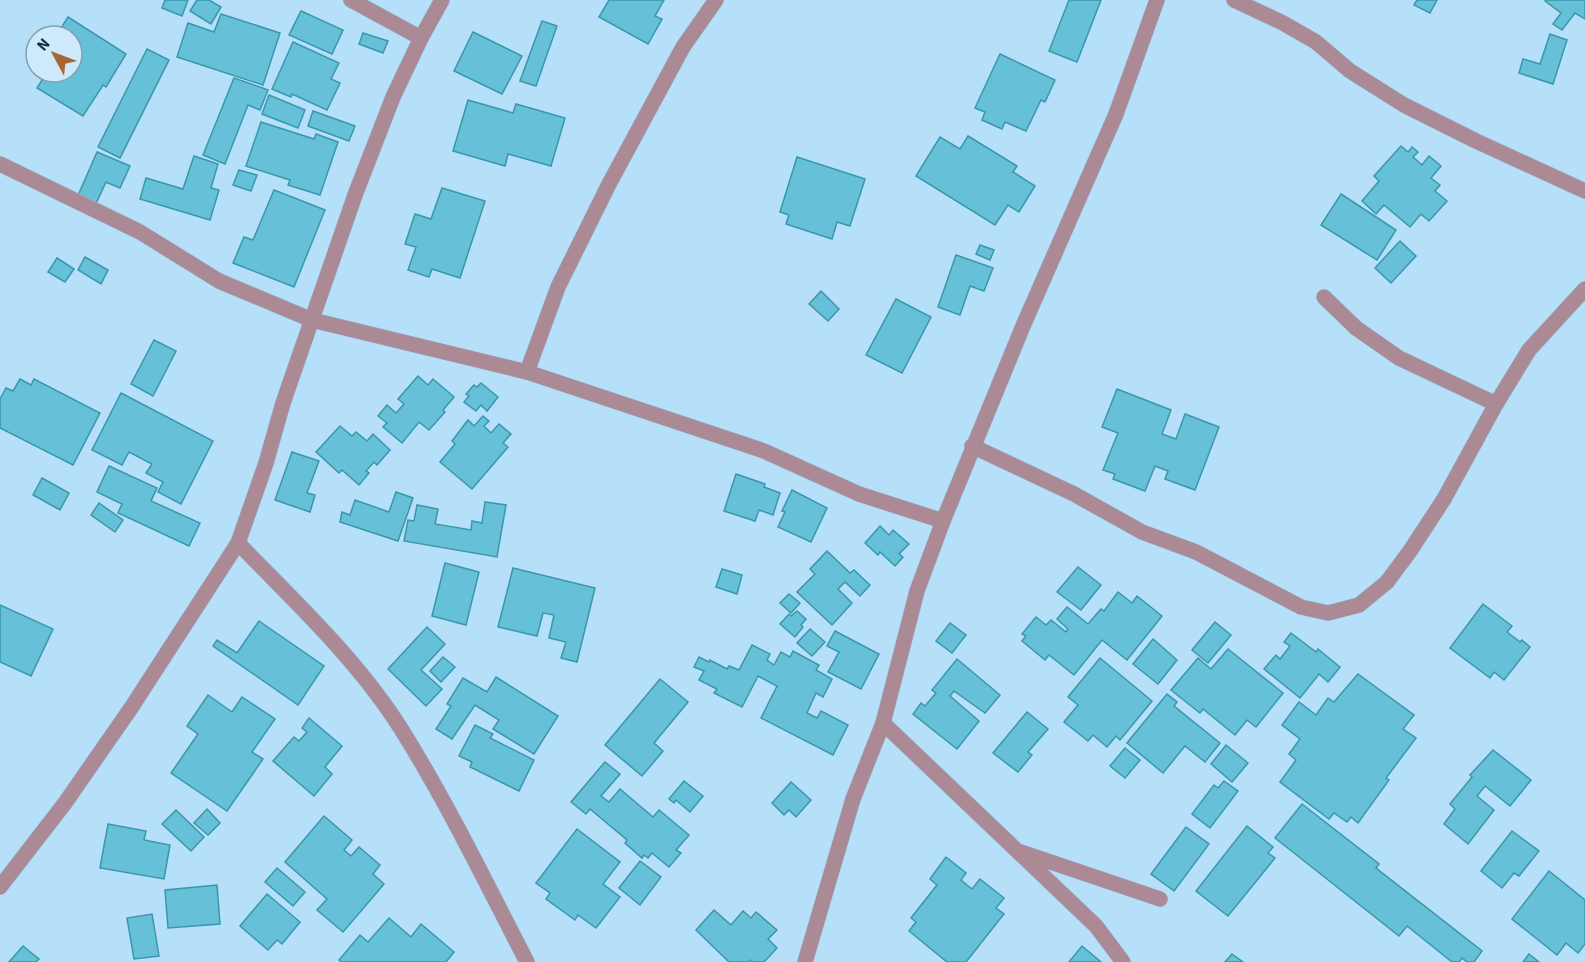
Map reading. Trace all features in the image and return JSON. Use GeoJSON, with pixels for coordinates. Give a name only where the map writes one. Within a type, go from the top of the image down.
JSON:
{"type":"FeatureCollection","features":[{"type":"Feature","properties":{"kind":"street"},"geometry":{"type":"LineString","coordinates":[[351,0],[421,38]]}},
{"type":"Feature","properties":{"kind":"street"},"geometry":{"type":"LineString","coordinates":[[0,887],[78,784],[131,708],[238,543],[355,195],[393,97],[442,0]]}},
{"type":"Feature","properties":{"kind":"street"},"geometry":{"type":"LineString","coordinates":[[527,372],[558,287],[609,184],[683,47],[716,0]]}},
{"type":"Feature","properties":{"kind":"street"},"geometry":{"type":"LineString","coordinates":[[805,962],[853,799],[883,723],[917,591],[942,521],[1023,326],[1116,114],[1157,0]]}},
{"type":"Feature","properties":{"kind":"street"},"geometry":{"type":"LineString","coordinates":[[1234,0],[1283,23],[1316,42],[1350,72],[1404,105],[1585,191]]}},
{"type":"Feature","properties":{"kind":"street"},"geometry":{"type":"LineString","coordinates":[[0,164],[140,232],[219,281],[312,320],[527,372],[764,450],[859,494],[942,521]]}},
{"type":"Feature","properties":{"kind":"street"},"geometry":{"type":"LineString","coordinates":[[972,446],[1074,494],[1142,532],[1196,552],[1301,607],[1328,613],[1359,605],[1387,582],[1410,552],[1444,499],[1496,404],[1529,350],[1585,289]]}},
{"type":"Feature","properties":{"kind":"street"},"geometry":{"type":"LineString","coordinates":[[1324,297],[1356,328],[1399,357],[1496,404]]}},
{"type":"Feature","properties":{"kind":"street"},"geometry":{"type":"LineString","coordinates":[[238,543],[333,642],[360,673],[403,731],[527,962]]}},
{"type":"Feature","properties":{"kind":"street"},"geometry":{"type":"LineString","coordinates":[[883,723],[1095,926],[1123,962]]}},
{"type":"Feature","properties":{"kind":"street"},"geometry":{"type":"LineString","coordinates":[[1018,851],[1160,899]]}},
{"type":"Feature","properties":{"kind":"building"},"geometry":{"type":"Polygon","coordinates":[[[165,0],[188,0],[182,16],[162,8],[165,0]]]}},
{"type":"Feature","properties":{"kind":"building"},"geometry":{"type":"Polygon","coordinates":[[[197,0],[209,0],[221,7],[211,24],[190,11],[197,0]]]}},
{"type":"Feature","properties":{"kind":"building"},"geometry":{"type":"Polygon","coordinates":[[[609,0],[664,0],[655,16],[662,19],[648,44],[599,17],[609,0]]]}},
{"type":"Feature","properties":{"kind":"building"},"geometry":{"type":"Polygon","coordinates":[[[1069,0],[1101,0],[1077,62],[1049,51],[1069,0]]]}},
{"type":"Feature","properties":{"kind":"building"},"geometry":{"type":"Polygon","coordinates":[[[1417,0],[1437,0],[1430,13],[1414,5],[1417,0]]]}},
{"type":"Feature","properties":{"kind":"building"},"geometry":{"type":"Polygon","coordinates":[[[1546,0],[1585,0],[1585,19],[1575,13],[1562,30],[1553,24],[1561,13],[1546,0]]]}},
{"type":"Feature","properties":{"kind":"building"},"geometry":{"type":"Polygon","coordinates":[[[301,11],[343,30],[332,54],[289,35],[301,11]]]}},
{"type":"Feature","properties":{"kind":"building"},"geometry":{"type":"Polygon","coordinates":[[[221,14],[280,33],[263,85],[177,57],[188,23],[214,32],[221,14]]]}},
{"type":"Feature","properties":{"kind":"building"},"geometry":{"type":"Polygon","coordinates":[[[68,17],[79,24],[64,24],[68,17]]]}},
{"type":"Feature","properties":{"kind":"building"},"geometry":{"type":"Polygon","coordinates":[[[542,21],[557,26],[536,86],[520,81],[542,21]]]}},
{"type":"Feature","properties":{"kind":"building"},"geometry":{"type":"Polygon","coordinates":[[[84,27],[126,54],[106,87],[103,85],[83,116],[37,88],[40,84],[84,84],[84,27]]]}},
{"type":"Feature","properties":{"kind":"building"},"geometry":{"type":"Polygon","coordinates":[[[473,32],[522,56],[502,94],[454,71],[473,32]]]}},
{"type":"Feature","properties":{"kind":"building"},"geometry":{"type":"Polygon","coordinates":[[[363,33],[388,41],[383,53],[359,44],[363,33]]]}},
{"type":"Feature","properties":{"kind":"building"},"geometry":{"type":"Polygon","coordinates":[[[1550,34],[1567,40],[1553,84],[1519,73],[1523,59],[1540,64],[1550,34]]]}},
{"type":"Feature","properties":{"kind":"building"},"geometry":{"type":"Polygon","coordinates":[[[293,42],[339,63],[331,79],[340,83],[327,110],[292,94],[291,97],[272,89],[293,42]]]}},
{"type":"Feature","properties":{"kind":"building"},"geometry":{"type":"Polygon","coordinates":[[[147,49],[169,60],[120,158],[98,147],[147,49]]]}},
{"type":"Feature","properties":{"kind":"building"},"geometry":{"type":"Polygon","coordinates":[[[1000,54],[1055,80],[1045,102],[1041,100],[1026,131],[1005,122],[1002,129],[982,120],[985,112],[975,108],[1000,54]]]}},
{"type":"Feature","properties":{"kind":"building"},"geometry":{"type":"Polygon","coordinates":[[[234,78],[268,90],[260,110],[248,105],[225,164],[203,155],[234,78]]]}},
{"type":"Feature","properties":{"kind":"building"},"geometry":{"type":"Polygon","coordinates":[[[269,95],[305,110],[298,128],[262,114],[269,95]]]}},
{"type":"Feature","properties":{"kind":"building"},"geometry":{"type":"Polygon","coordinates":[[[468,100],[513,113],[516,104],[565,118],[551,166],[508,154],[505,166],[453,151],[468,100]]]}},
{"type":"Feature","properties":{"kind":"building"},"geometry":{"type":"Polygon","coordinates":[[[313,111],[355,126],[349,141],[308,126],[313,111]]]}},
{"type":"Feature","properties":{"kind":"building"},"geometry":{"type":"Polygon","coordinates":[[[261,122],[314,139],[316,134],[338,142],[320,195],[288,185],[290,180],[246,166],[261,122]]]}},
{"type":"Feature","properties":{"kind":"building"},"geometry":{"type":"Polygon","coordinates":[[[968,136],[1017,166],[1013,172],[1035,186],[1019,212],[1008,205],[995,225],[916,176],[940,137],[960,149],[968,136]]]}},
{"type":"Feature","properties":{"kind":"building"},"geometry":{"type":"Polygon","coordinates":[[[1401,146],[1408,152],[1412,147],[1418,152],[1413,157],[1422,165],[1429,156],[1441,166],[1431,178],[1440,185],[1435,191],[1447,201],[1429,221],[1421,214],[1410,227],[1384,205],[1376,214],[1362,201],[1379,181],[1374,176],[1401,146]]]}},
{"type":"Feature","properties":{"kind":"building"},"geometry":{"type":"Polygon","coordinates":[[[97,152],[130,166],[120,188],[106,182],[94,208],[76,200],[97,152]]]}},
{"type":"Feature","properties":{"kind":"building"},"geometry":{"type":"Polygon","coordinates":[[[194,156],[218,164],[211,188],[219,190],[210,220],[140,199],[146,178],[183,189],[194,156]]]}},
{"type":"Feature","properties":{"kind":"building"},"geometry":{"type":"Polygon","coordinates":[[[797,157],[865,179],[850,226],[837,222],[832,239],[786,224],[789,215],[780,212],[797,157]]]}},
{"type":"Feature","properties":{"kind":"building"},"geometry":{"type":"Polygon","coordinates":[[[239,170],[257,175],[251,191],[233,185],[239,170]]]}},
{"type":"Feature","properties":{"kind":"building"},"geometry":{"type":"Polygon","coordinates":[[[442,188],[485,201],[460,278],[432,269],[429,277],[408,270],[416,247],[405,244],[415,214],[431,219],[442,188]]]}},
{"type":"Feature","properties":{"kind":"building"},"geometry":{"type":"Polygon","coordinates":[[[274,190],[325,210],[294,287],[233,263],[244,237],[253,240],[274,190]]]}},
{"type":"Feature","properties":{"kind":"building"},"geometry":{"type":"Polygon","coordinates":[[[1341,194],[1396,230],[1377,260],[1321,225],[1341,194]]]}},
{"type":"Feature","properties":{"kind":"building"},"geometry":{"type":"Polygon","coordinates":[[[1400,241],[1416,256],[1391,283],[1375,268],[1400,241]]]}},
{"type":"Feature","properties":{"kind":"building"},"geometry":{"type":"Polygon","coordinates":[[[980,245],[994,250],[990,260],[976,254],[980,245]]]}},
{"type":"Feature","properties":{"kind":"building"},"geometry":{"type":"Polygon","coordinates":[[[956,255],[993,268],[984,291],[970,286],[960,315],[938,307],[956,255]]]}},
{"type":"Feature","properties":{"kind":"building"},"geometry":{"type":"Polygon","coordinates":[[[85,257],[108,270],[101,284],[78,270],[85,257]]]}},
{"type":"Feature","properties":{"kind":"building"},"geometry":{"type":"Polygon","coordinates":[[[57,258],[74,269],[65,282],[48,272],[57,258]]]}},
{"type":"Feature","properties":{"kind":"building"},"geometry":{"type":"Polygon","coordinates":[[[821,291],[839,309],[828,321],[809,304],[821,291]]]}},
{"type":"Feature","properties":{"kind":"building"},"geometry":{"type":"Polygon","coordinates":[[[896,299],[931,317],[902,373],[866,355],[896,299]]]}},
{"type":"Feature","properties":{"kind":"building"},"geometry":{"type":"Polygon","coordinates":[[[154,340],[176,351],[153,396],[131,384],[154,340]]]}},
{"type":"Feature","properties":{"kind":"building"},"geometry":{"type":"Polygon","coordinates":[[[418,376],[428,385],[433,379],[454,397],[443,410],[445,412],[429,430],[419,422],[402,443],[383,427],[387,423],[378,416],[387,405],[396,413],[404,404],[398,399],[418,376]]]}},
{"type":"Feature","properties":{"kind":"building"},"geometry":{"type":"Polygon","coordinates":[[[20,379],[31,385],[34,379],[100,413],[73,465],[0,428],[0,399],[6,388],[13,391],[20,379]]]}},
{"type":"Feature","properties":{"kind":"building"},"geometry":{"type":"Polygon","coordinates":[[[481,383],[498,397],[487,411],[481,405],[476,411],[464,402],[469,396],[466,394],[474,385],[477,387],[481,383]]]}},
{"type":"Feature","properties":{"kind":"building"},"geometry":{"type":"Polygon","coordinates":[[[1117,389],[1171,410],[1162,434],[1176,439],[1185,414],[1219,427],[1195,490],[1165,479],[1168,471],[1155,466],[1145,491],[1113,479],[1115,474],[1103,470],[1118,433],[1102,427],[1117,389]]]}},
{"type":"Feature","properties":{"kind":"building"},"geometry":{"type":"Polygon","coordinates":[[[121,393],[213,441],[181,504],[158,492],[163,482],[146,473],[152,464],[129,452],[122,465],[92,450],[121,393]]]}},
{"type":"Feature","properties":{"kind":"building"},"geometry":{"type":"Polygon","coordinates":[[[483,416],[489,421],[484,426],[491,433],[499,424],[511,434],[503,443],[508,447],[472,489],[440,462],[455,444],[452,441],[468,420],[474,426],[483,416]]]}},
{"type":"Feature","properties":{"kind":"building"},"geometry":{"type":"Polygon","coordinates":[[[340,426],[352,436],[356,432],[367,441],[373,434],[390,450],[377,465],[374,462],[366,471],[369,473],[359,485],[342,470],[339,473],[316,452],[340,426]]]}},
{"type":"Feature","properties":{"kind":"building"},"geometry":{"type":"Polygon","coordinates":[[[292,452],[319,461],[307,493],[315,495],[310,512],[275,500],[292,452]]]}},
{"type":"Feature","properties":{"kind":"building"},"geometry":{"type":"Polygon","coordinates":[[[109,466],[157,488],[151,501],[200,523],[189,546],[118,513],[122,504],[97,492],[109,466]]]}},
{"type":"Feature","properties":{"kind":"building"},"geometry":{"type":"Polygon","coordinates":[[[736,474],[765,484],[764,487],[780,493],[773,515],[759,510],[755,521],[724,511],[736,474]]]}},
{"type":"Feature","properties":{"kind":"building"},"geometry":{"type":"Polygon","coordinates":[[[42,478],[69,493],[60,510],[33,495],[42,478]]]}},
{"type":"Feature","properties":{"kind":"building"},"geometry":{"type":"Polygon","coordinates":[[[792,490],[827,508],[811,542],[778,527],[785,512],[782,511],[792,490]]]}},
{"type":"Feature","properties":{"kind":"building"},"geometry":{"type":"Polygon","coordinates":[[[396,492],[413,498],[398,541],[340,522],[342,512],[350,515],[355,500],[389,512],[396,492]]]}},
{"type":"Feature","properties":{"kind":"building"},"geometry":{"type":"Polygon","coordinates":[[[485,502],[506,505],[497,557],[404,541],[408,520],[414,521],[417,505],[438,509],[435,524],[471,530],[472,521],[482,523],[485,502]]]}},
{"type":"Feature","properties":{"kind":"building"},"geometry":{"type":"Polygon","coordinates":[[[99,503],[123,520],[115,532],[91,515],[99,503]]]}},
{"type":"Feature","properties":{"kind":"building"},"geometry":{"type":"Polygon","coordinates":[[[880,526],[889,535],[893,530],[909,544],[899,554],[903,557],[895,566],[880,552],[878,555],[865,543],[880,526]]]}},
{"type":"Feature","properties":{"kind":"building"},"geometry":{"type":"Polygon","coordinates":[[[827,551],[850,573],[854,570],[870,585],[860,596],[845,582],[838,589],[852,603],[832,625],[797,592],[815,574],[810,569],[827,551]]]}},
{"type":"Feature","properties":{"kind":"building"},"geometry":{"type":"Polygon","coordinates":[[[445,563],[479,572],[466,625],[432,616],[445,563]]]}},
{"type":"Feature","properties":{"kind":"building"},"geometry":{"type":"Polygon","coordinates":[[[1078,567],[1101,585],[1081,610],[1057,592],[1078,567]]]}},
{"type":"Feature","properties":{"kind":"building"},"geometry":{"type":"Polygon","coordinates":[[[513,568],[595,588],[577,662],[561,658],[566,642],[549,638],[554,615],[543,613],[537,636],[498,627],[513,568]]]}},
{"type":"Feature","properties":{"kind":"building"},"geometry":{"type":"Polygon","coordinates":[[[722,569],[742,575],[737,594],[716,587],[722,569]]]}},
{"type":"Feature","properties":{"kind":"building"},"geometry":{"type":"Polygon","coordinates":[[[1118,592],[1132,603],[1137,596],[1162,616],[1127,660],[1102,640],[1074,675],[1049,655],[1045,660],[1022,641],[1026,636],[1022,634],[1036,617],[1046,625],[1051,620],[1066,632],[1068,629],[1057,619],[1067,607],[1088,624],[1101,609],[1104,611],[1118,592]]]}},
{"type":"Feature","properties":{"kind":"building"},"geometry":{"type":"Polygon","coordinates":[[[789,594],[800,603],[791,613],[780,603],[789,594]]]}},
{"type":"Feature","properties":{"kind":"building"},"geometry":{"type":"Polygon","coordinates":[[[1483,604],[1512,626],[1507,632],[1530,647],[1504,680],[1494,672],[1490,678],[1450,648],[1483,604]]]}},
{"type":"Feature","properties":{"kind":"building"},"geometry":{"type":"Polygon","coordinates":[[[0,605],[53,629],[31,676],[0,662],[0,605]]]}},
{"type":"Feature","properties":{"kind":"building"},"geometry":{"type":"Polygon","coordinates":[[[797,611],[806,619],[795,637],[780,624],[789,614],[791,616],[797,611]]]}},
{"type":"Feature","properties":{"kind":"building"},"geometry":{"type":"Polygon","coordinates":[[[259,621],[324,666],[298,705],[213,646],[217,640],[237,653],[259,621]]]}},
{"type":"Feature","properties":{"kind":"building"},"geometry":{"type":"Polygon","coordinates":[[[1215,622],[1231,635],[1208,663],[1192,650],[1215,622]]]}},
{"type":"Feature","properties":{"kind":"building"},"geometry":{"type":"Polygon","coordinates":[[[950,623],[966,635],[952,653],[936,641],[950,623]]]}},
{"type":"Feature","properties":{"kind":"building"},"geometry":{"type":"Polygon","coordinates":[[[427,627],[445,644],[421,670],[442,689],[426,706],[388,669],[427,627]]]}},
{"type":"Feature","properties":{"kind":"building"},"geometry":{"type":"Polygon","coordinates":[[[810,629],[825,642],[812,656],[797,643],[810,629]]]}},
{"type":"Feature","properties":{"kind":"building"},"geometry":{"type":"Polygon","coordinates":[[[835,631],[879,654],[861,689],[828,672],[839,652],[827,646],[835,631]]]}},
{"type":"Feature","properties":{"kind":"building"},"geometry":{"type":"Polygon","coordinates":[[[1291,633],[1316,652],[1318,649],[1340,667],[1328,682],[1319,674],[1300,698],[1264,669],[1276,655],[1280,659],[1290,646],[1284,642],[1291,633]]]}},
{"type":"Feature","properties":{"kind":"building"},"geometry":{"type":"Polygon","coordinates":[[[1153,639],[1177,660],[1158,684],[1133,664],[1153,639]]]}},
{"type":"Feature","properties":{"kind":"building"},"geometry":{"type":"Polygon","coordinates":[[[752,645],[770,654],[767,660],[774,665],[781,652],[790,657],[793,651],[819,665],[816,670],[832,679],[823,697],[816,693],[807,713],[817,718],[821,711],[848,725],[833,755],[761,718],[777,686],[758,676],[742,707],[714,693],[717,689],[699,680],[704,671],[694,667],[699,657],[727,669],[729,666],[739,670],[752,645]]]}},
{"type":"Feature","properties":{"kind":"building"},"geometry":{"type":"Polygon","coordinates":[[[1228,649],[1283,693],[1256,727],[1247,720],[1235,735],[1203,709],[1200,713],[1171,690],[1198,658],[1211,669],[1228,649]]]}},
{"type":"Feature","properties":{"kind":"building"},"geometry":{"type":"Polygon","coordinates":[[[443,657],[455,667],[441,682],[430,671],[443,657]]]}},
{"type":"Feature","properties":{"kind":"building"},"geometry":{"type":"Polygon","coordinates":[[[1100,658],[1152,701],[1120,740],[1116,736],[1107,747],[1093,735],[1088,741],[1064,722],[1078,705],[1068,697],[1100,658]]]}},
{"type":"Feature","properties":{"kind":"building"},"geometry":{"type":"Polygon","coordinates":[[[957,659],[1000,695],[985,713],[954,691],[950,696],[979,721],[957,749],[913,714],[921,703],[925,706],[936,693],[932,690],[957,659]]]}},
{"type":"Feature","properties":{"kind":"building"},"geometry":{"type":"Polygon","coordinates":[[[1358,674],[1414,715],[1403,729],[1416,738],[1386,778],[1389,780],[1358,823],[1351,817],[1347,822],[1334,813],[1329,819],[1280,782],[1296,760],[1289,754],[1300,739],[1282,725],[1299,702],[1316,715],[1328,698],[1334,702],[1358,674]]]}},
{"type":"Feature","properties":{"kind":"building"},"geometry":{"type":"Polygon","coordinates":[[[496,677],[558,716],[534,754],[493,729],[499,720],[475,705],[452,739],[436,729],[451,706],[447,704],[463,678],[487,692],[496,677]]]}},
{"type":"Feature","properties":{"kind":"building"},"geometry":{"type":"Polygon","coordinates":[[[660,679],[688,702],[654,743],[663,751],[642,776],[605,745],[660,679]]]}},
{"type":"Feature","properties":{"kind":"building"},"geometry":{"type":"Polygon","coordinates":[[[1167,694],[1177,702],[1174,706],[1220,743],[1205,762],[1185,746],[1163,773],[1127,743],[1167,694]]]}},
{"type":"Feature","properties":{"kind":"building"},"geometry":{"type":"Polygon","coordinates":[[[208,695],[232,712],[242,697],[275,719],[252,752],[263,759],[227,811],[171,773],[198,734],[187,726],[208,695]]]}},
{"type":"Feature","properties":{"kind":"building"},"geometry":{"type":"Polygon","coordinates":[[[1027,712],[1048,729],[1028,752],[1032,755],[1018,772],[993,753],[1027,712]]]}},
{"type":"Feature","properties":{"kind":"building"},"geometry":{"type":"Polygon","coordinates":[[[309,718],[342,746],[325,767],[332,774],[314,796],[273,761],[294,737],[299,741],[307,732],[302,728],[309,718]]]}},
{"type":"Feature","properties":{"kind":"building"},"geometry":{"type":"Polygon","coordinates":[[[475,725],[493,734],[490,738],[534,760],[519,791],[470,767],[472,762],[459,756],[475,725]]]}},
{"type":"Feature","properties":{"kind":"building"},"geometry":{"type":"Polygon","coordinates":[[[1226,745],[1248,763],[1232,782],[1211,764],[1226,745]]]}},
{"type":"Feature","properties":{"kind":"building"},"geometry":{"type":"Polygon","coordinates":[[[1125,748],[1140,760],[1125,778],[1110,766],[1125,748]]]}},
{"type":"Feature","properties":{"kind":"building"},"geometry":{"type":"Polygon","coordinates":[[[1493,750],[1531,780],[1510,806],[1485,786],[1477,796],[1494,810],[1468,844],[1444,824],[1455,809],[1450,804],[1472,777],[1470,775],[1493,750]]]}},
{"type":"Feature","properties":{"kind":"building"},"geometry":{"type":"Polygon","coordinates":[[[605,762],[620,774],[601,796],[609,802],[620,789],[653,817],[659,810],[689,835],[676,850],[681,853],[669,867],[652,853],[648,858],[644,855],[642,858],[625,843],[627,840],[590,809],[586,814],[571,802],[605,762]]]}},
{"type":"Feature","properties":{"kind":"building"},"geometry":{"type":"Polygon","coordinates":[[[684,781],[703,796],[690,812],[676,800],[674,803],[669,799],[684,781]]]}},
{"type":"Feature","properties":{"kind":"building"},"geometry":{"type":"Polygon","coordinates":[[[1224,781],[1238,791],[1210,828],[1192,814],[1214,785],[1218,788],[1224,781]]]}},
{"type":"Feature","properties":{"kind":"building"},"geometry":{"type":"Polygon","coordinates":[[[791,782],[811,800],[796,817],[789,810],[784,815],[772,803],[791,782]]]}},
{"type":"Feature","properties":{"kind":"building"},"geometry":{"type":"Polygon","coordinates":[[[1302,804],[1379,864],[1376,868],[1482,951],[1474,962],[1467,962],[1462,958],[1459,962],[1452,962],[1407,926],[1399,936],[1275,838],[1302,804]]]}},
{"type":"Feature","properties":{"kind":"building"},"geometry":{"type":"Polygon","coordinates":[[[207,809],[220,823],[208,835],[194,823],[207,809]]]}},
{"type":"Feature","properties":{"kind":"building"},"geometry":{"type":"Polygon","coordinates":[[[176,810],[204,837],[191,851],[162,824],[176,810]]]}},
{"type":"Feature","properties":{"kind":"building"},"geometry":{"type":"Polygon","coordinates":[[[324,816],[352,840],[344,850],[351,856],[359,847],[380,865],[373,874],[384,884],[343,932],[317,910],[327,899],[285,862],[324,816]]]}},
{"type":"Feature","properties":{"kind":"building"},"geometry":{"type":"Polygon","coordinates":[[[108,824],[146,831],[144,840],[170,845],[164,879],[100,868],[108,824]]]}},
{"type":"Feature","properties":{"kind":"building"},"geometry":{"type":"Polygon","coordinates":[[[1247,826],[1273,847],[1268,853],[1275,858],[1228,916],[1196,891],[1247,826]]]}},
{"type":"Feature","properties":{"kind":"building"},"geometry":{"type":"Polygon","coordinates":[[[1186,827],[1209,844],[1174,891],[1151,874],[1186,827]]]}},
{"type":"Feature","properties":{"kind":"building"},"geometry":{"type":"Polygon","coordinates":[[[577,829],[620,862],[603,884],[620,897],[596,928],[578,915],[575,920],[546,899],[550,893],[536,883],[577,829]]]}},
{"type":"Feature","properties":{"kind":"building"},"geometry":{"type":"Polygon","coordinates":[[[1512,831],[1539,851],[1519,876],[1514,873],[1502,888],[1481,871],[1512,831]]]}},
{"type":"Feature","properties":{"kind":"building"},"geometry":{"type":"Polygon","coordinates":[[[946,857],[966,873],[961,880],[972,889],[980,879],[1004,898],[996,908],[1004,914],[966,962],[947,962],[909,931],[916,922],[911,918],[937,885],[930,879],[946,857]]]}},
{"type":"Feature","properties":{"kind":"building"},"geometry":{"type":"Polygon","coordinates":[[[640,861],[661,877],[640,905],[619,888],[640,861]]]}},
{"type":"Feature","properties":{"kind":"building"},"geometry":{"type":"Polygon","coordinates":[[[277,868],[305,892],[293,906],[265,882],[277,868]]]}},
{"type":"Feature","properties":{"kind":"building"},"geometry":{"type":"Polygon","coordinates":[[[1549,871],[1585,900],[1585,944],[1578,953],[1566,943],[1557,955],[1512,919],[1549,871]]]}},
{"type":"Feature","properties":{"kind":"building"},"geometry":{"type":"Polygon","coordinates":[[[217,885],[220,924],[168,928],[165,890],[217,885]]]}},
{"type":"Feature","properties":{"kind":"building"},"geometry":{"type":"Polygon","coordinates":[[[267,894],[300,922],[282,944],[277,940],[268,950],[240,926],[267,894]]]}},
{"type":"Feature","properties":{"kind":"building"},"geometry":{"type":"Polygon","coordinates":[[[714,910],[731,925],[743,911],[751,918],[756,912],[777,930],[768,939],[777,948],[764,962],[750,960],[748,962],[729,962],[696,930],[714,910]]]}},
{"type":"Feature","properties":{"kind":"building"},"geometry":{"type":"Polygon","coordinates":[[[152,914],[159,956],[134,959],[127,918],[152,914]]]}},
{"type":"Feature","properties":{"kind":"building"},"geometry":{"type":"Polygon","coordinates":[[[389,918],[411,937],[421,924],[454,952],[446,962],[342,962],[339,960],[360,935],[368,942],[389,918]]]}},
{"type":"Feature","properties":{"kind":"building"},"geometry":{"type":"Polygon","coordinates":[[[23,946],[39,959],[36,962],[9,962],[23,946]]]}},
{"type":"Feature","properties":{"kind":"building"},"geometry":{"type":"Polygon","coordinates":[[[1082,946],[1101,962],[1069,962],[1082,946]]]}},
{"type":"Feature","properties":{"kind":"building"},"geometry":{"type":"Polygon","coordinates":[[[1232,954],[1243,962],[1225,962],[1232,954]]]}},
{"type":"Feature","properties":{"kind":"building"},"geometry":{"type":"Polygon","coordinates":[[[1529,954],[1539,962],[1523,962],[1529,954]]]}}]}
